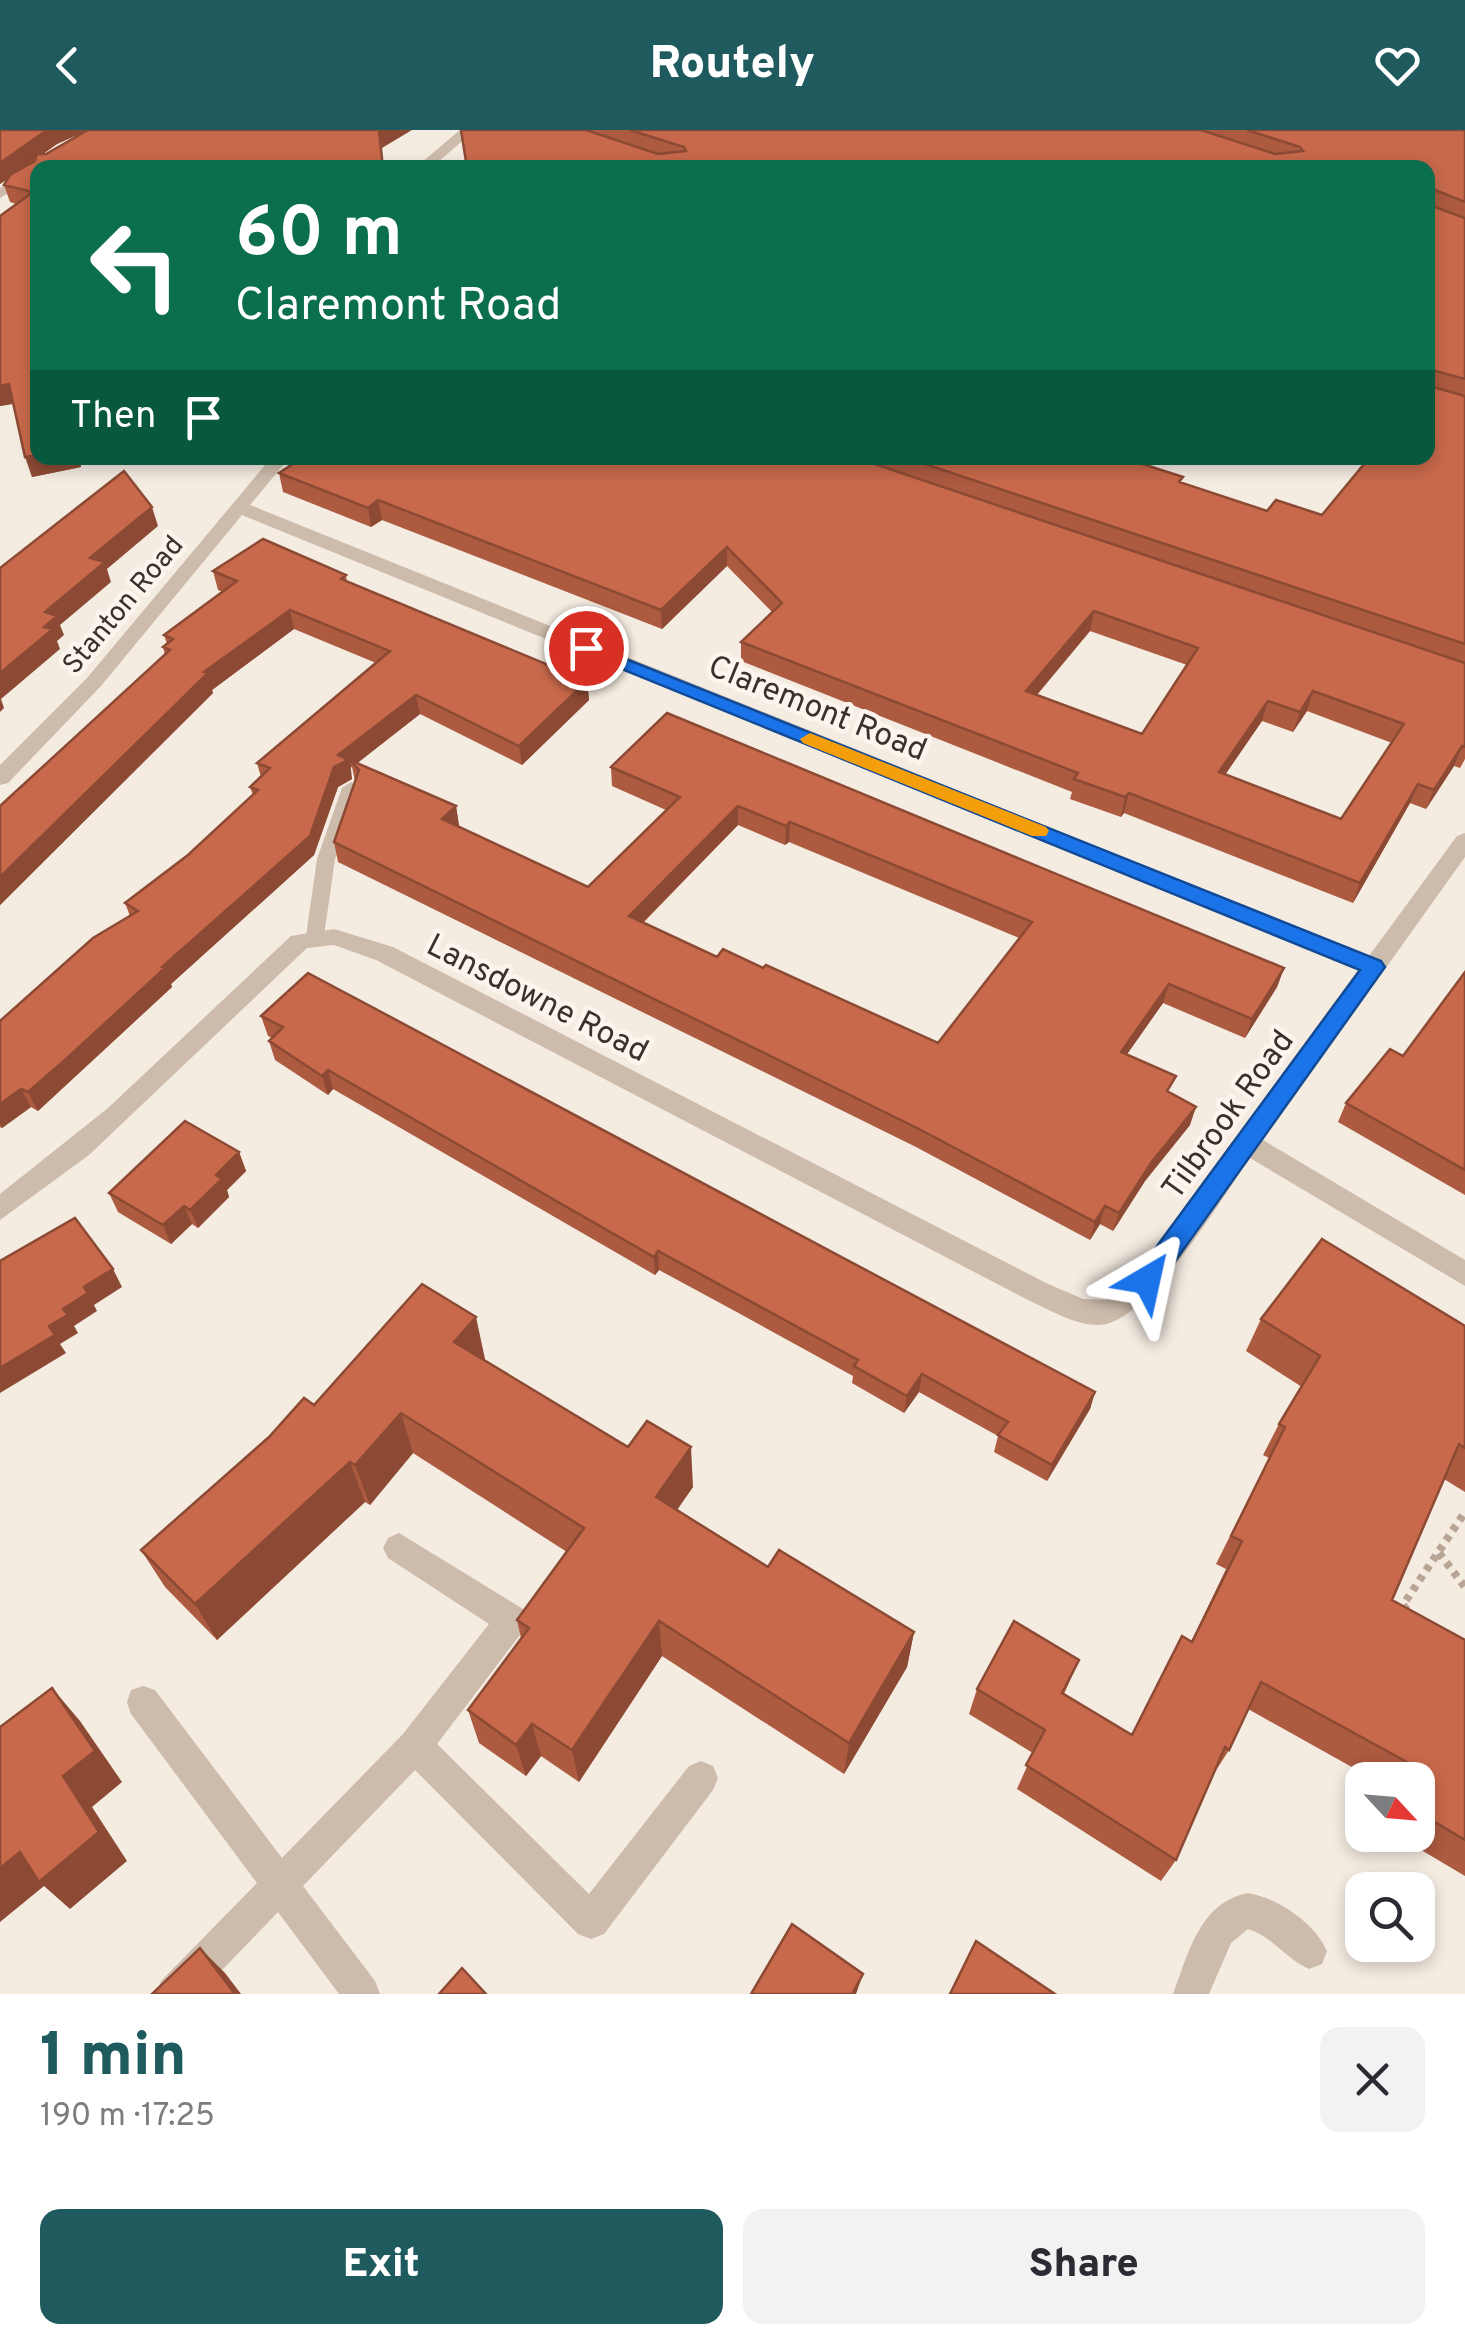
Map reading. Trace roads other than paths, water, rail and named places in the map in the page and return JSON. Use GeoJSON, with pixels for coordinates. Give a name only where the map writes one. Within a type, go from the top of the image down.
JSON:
{"type":"FeatureCollection","features":[{"type":"Feature","properties":{"kind":"street"},"geometry":{"type":"LineString","coordinates":[[432,160],[468,130]]}},
{"type":"Feature","properties":{"kind":"street"},"geometry":{"type":"LineString","coordinates":[[0,194],[30,174]]}},
{"type":"Feature","properties":{"kind":"street","name":"Stanton Road"},"geometry":{"type":"LineString","coordinates":[[0,778],[94,682],[274,465]]}},
{"type":"Feature","properties":{"kind":"street","name":"Claremont Road"},"geometry":{"type":"LineString","coordinates":[[238,507],[1374,967]]}},
{"type":"Feature","properties":{"kind":"street","name":"Tilbrook Road"},"geometry":{"type":"LineString","coordinates":[[1102,1315],[1116,1313],[1129,1304],[1465,842]]}},
{"type":"Feature","properties":{"kind":"street"},"geometry":{"type":"LineString","coordinates":[[0,1209],[103,1130],[299,942],[315,936]]}},
{"type":"Feature","properties":{"kind":"street","name":"Lansdowne Road"},"geometry":{"type":"LineString","coordinates":[[315,936],[340,936],[355,941],[1036,1291],[1086,1313],[1102,1315]]}},
{"type":"Feature","properties":{"kind":"street"},"geometry":{"type":"LineString","coordinates":[[1246,1144],[1465,1274]]}},
{"type":"Feature","properties":{"kind":"street"},"geometry":{"type":"LineString","coordinates":[[174,1994],[415,1746],[512,1620],[400,1548]]}},
{"type":"Feature","properties":{"kind":"street"},"geometry":{"type":"LineString","coordinates":[[144,1702],[362,1994]]}},
{"type":"Feature","properties":{"kind":"street"},"geometry":{"type":"LineString","coordinates":[[415,1746],[591,1921],[702,1778]]}},
{"type":"Feature","properties":{"kind":"street"},"geometry":{"type":"LineString","coordinates":[[1192,1994],[1222,1926],[1233,1916],[1248,1911],[1264,1917],[1308,1951]]}},
{"type":"Feature","properties":{"kind":"lane"},"geometry":{"type":"LineString","coordinates":[[315,936],[326,859],[351,788]]}}]}
